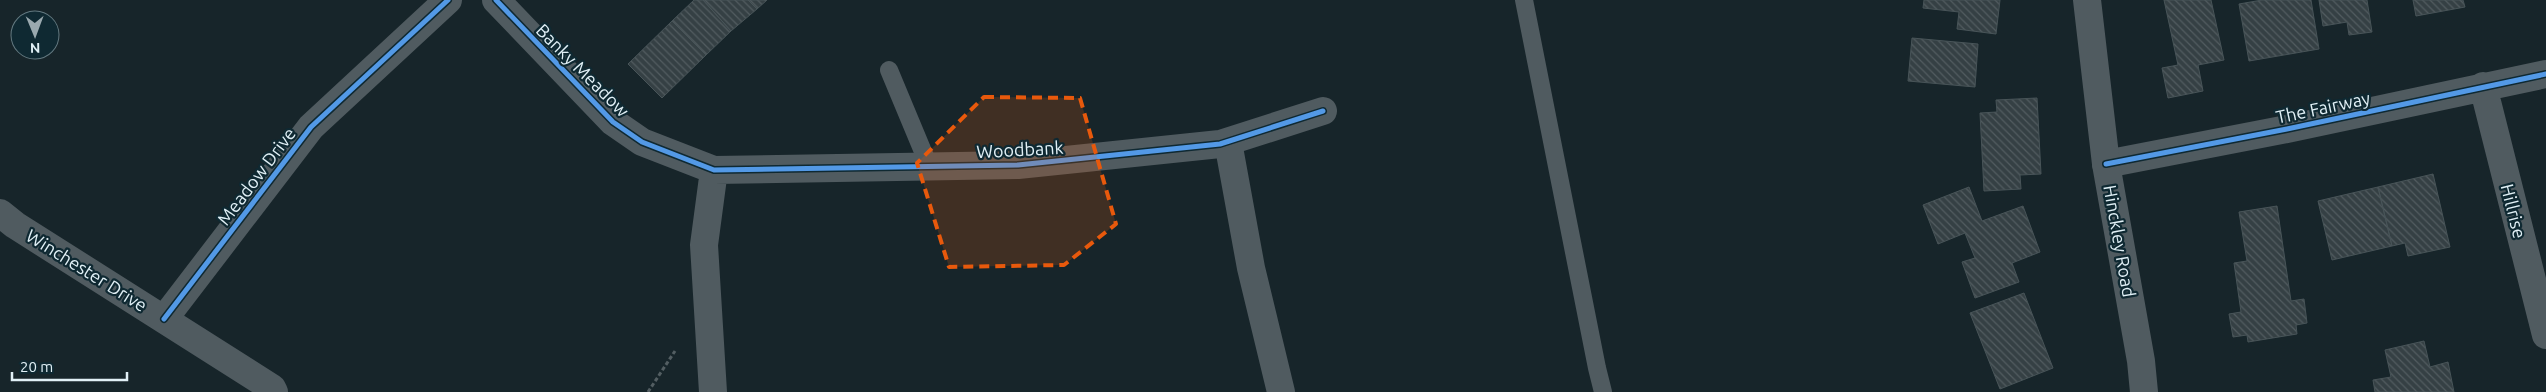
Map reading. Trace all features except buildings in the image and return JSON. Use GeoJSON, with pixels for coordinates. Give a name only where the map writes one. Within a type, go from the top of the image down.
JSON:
{"type":"FeatureCollection","features":[{"type":"Feature","properties":{"kind":"street","name":"Meadow Drive"},"geometry":{"type":"LineString","coordinates":[[164,319],[311,127],[448,0]]}},
{"type":"Feature","properties":{"kind":"street","name":"Banky Meadow"},"geometry":{"type":"LineString","coordinates":[[496,0],[613,122],[642,142],[714,170]]}},
{"type":"Feature","properties":{"kind":"street","name":"Hinckley Road"},"geometry":{"type":"LineString","coordinates":[[2087,0],[2106,164],[2141,361],[2144,392]]}},
{"type":"Feature","properties":{"kind":"street","name":"The Fairway"},"geometry":{"type":"LineString","coordinates":[[2106,164],[2287,129],[2546,74]]}},
{"type":"Feature","properties":{"kind":"street","name":"Hillrise"},"geometry":{"type":"LineString","coordinates":[[2483,86],[2546,335]]}},
{"type":"Feature","properties":{"kind":"street","name":"Woodbank"},"geometry":{"type":"LineString","coordinates":[[714,170],[1018,165],[1220,144],[1323,111]]}},
{"type":"Feature","properties":{"kind":"street"},"geometry":{"type":"LineString","coordinates":[[1228,142],[1251,268],[1280,392]]}},
{"type":"Feature","properties":{"kind":"street"},"geometry":{"type":"LineString","coordinates":[[713,392],[704,245],[714,170]]}},
{"type":"Feature","properties":{"kind":"street","name":"Winchester Drive"},"geometry":{"type":"LineString","coordinates":[[0,213],[15,225],[272,388],[274,392]]}},
{"type":"Feature","properties":{"kind":"lane"},"geometry":{"type":"LineString","coordinates":[[1524,0],[1596,368],[1603,392]]}},
{"type":"Feature","properties":{"kind":"lane"},"geometry":{"type":"LineString","coordinates":[[889,70],[929,166]]}},
{"type":"Feature","properties":{"kind":"highlighted area"},"geometry":{"type":"Polygon","coordinates":[[[984,97],[1080,98],[1116,224],[1064,265],[949,267],[917,163],[984,97]]]}},
{"type":"Feature","properties":{"kind":"cycle path"},"geometry":{"type":"LineString","coordinates":[[164,319],[311,127],[448,0]]}},
{"type":"Feature","properties":{"kind":"cycle path"},"geometry":{"type":"LineString","coordinates":[[496,0],[613,122],[642,142],[714,170],[1018,165],[1220,144],[1323,111]]}},
{"type":"Feature","properties":{"kind":"cycle path"},"geometry":{"type":"LineString","coordinates":[[2106,164],[2287,129],[2546,74]]}}]}
